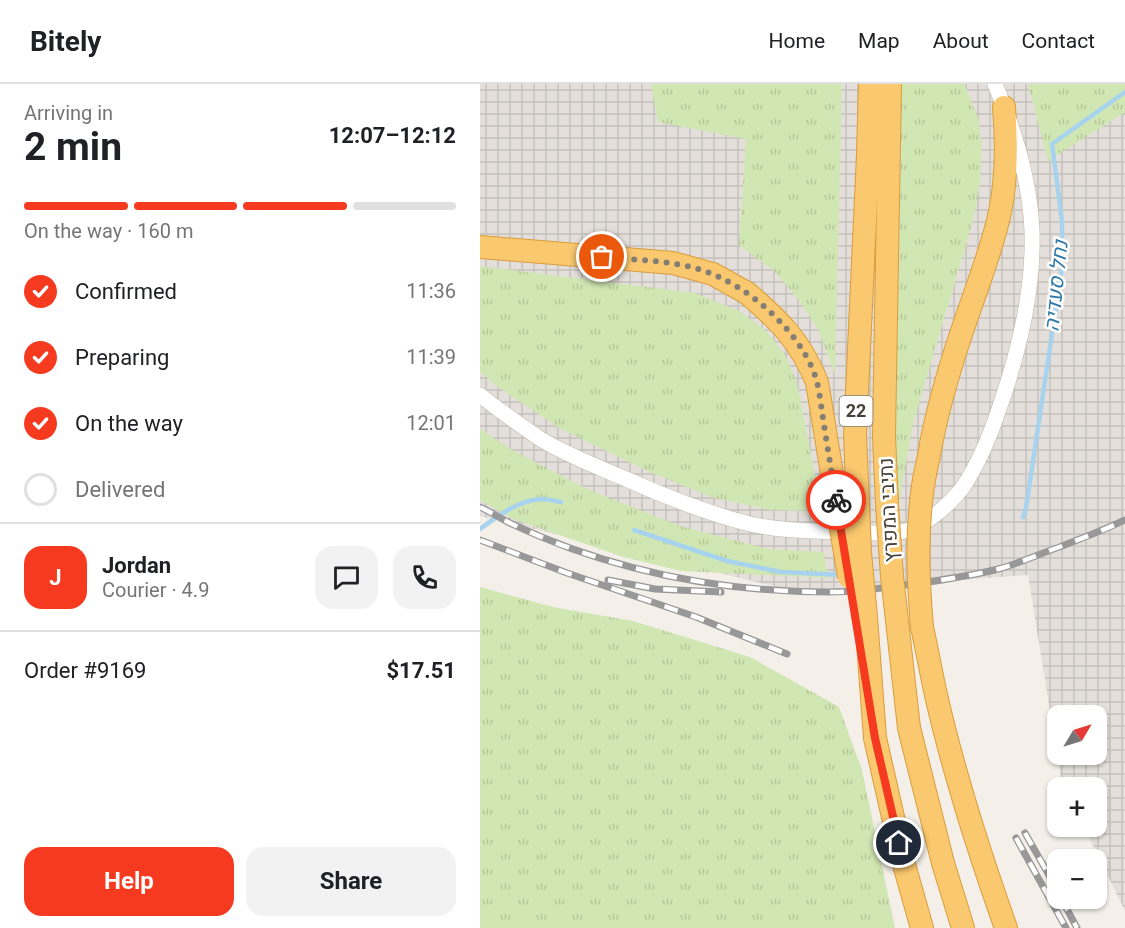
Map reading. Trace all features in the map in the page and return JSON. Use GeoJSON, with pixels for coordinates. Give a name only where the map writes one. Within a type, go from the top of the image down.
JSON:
{"type":"FeatureCollection","features":[{"type":"Feature","properties":{"kind":"highway","name":"נתיבי המפרץ"},"geometry":{"type":"LineString","coordinates":[[870,84],[855,435],[860,552],[875,738],[903,861],[922,928]]}},
{"type":"Feature","properties":{"kind":"highway","name":"נתיבי המפרץ"},"geometry":{"type":"LineString","coordinates":[[890,84],[884,436],[886,505],[892,576],[909,728],[943,863],[963,928]]}},
{"type":"Feature","properties":{"kind":"highway"},"geometry":{"type":"LineString","coordinates":[[1004,107],[1007,156],[1000,211],[952,359],[931,444],[923,487],[918,577],[922,627],[936,694],[971,823],[1006,928]]}},
{"type":"Feature","properties":{"kind":"highway"},"geometry":{"type":"LineString","coordinates":[[480,247],[673,263],[713,274],[747,293],[787,330],[809,363],[817,382],[875,738]]}},
{"type":"Feature","properties":{"kind":"street"},"geometry":{"type":"LineString","coordinates":[[480,396],[503,414],[544,440],[580,459],[664,496],[752,524],[802,531],[887,533],[913,528],[928,520],[951,501],[963,487],[986,444],[1005,392],[1027,307],[1032,259],[1029,200],[1018,146],[995,84]]}},
{"type":"Feature","properties":{"kind":"shaded area"},"geometry":{"type":"Polygon","coordinates":[[[480,84],[1125,84],[1125,911],[1107,874],[1107,849],[1095,849],[1089,837],[1107,837],[1107,777],[1061,777],[1059,765],[1107,765],[1107,705],[1049,705],[1028,575],[798,592],[480,516],[480,84]]]}},
{"type":"Feature","properties":{"kind":"green space"},"geometry":{"type":"Polygon","coordinates":[[[651,84],[842,84],[835,375],[818,329],[799,300],[774,271],[739,245],[746,139],[658,122],[651,84]]]}},
{"type":"Feature","properties":{"kind":"green space"},"geometry":{"type":"Polygon","coordinates":[[[898,84],[964,84],[978,118],[982,146],[980,182],[973,221],[913,423],[896,519],[894,408],[898,84]]]}},
{"type":"Feature","properties":{"kind":"green space"},"geometry":{"type":"Polygon","coordinates":[[[1028,84],[1125,84],[1125,112],[1048,161],[1028,84]]]}},
{"type":"Feature","properties":{"kind":"green space"},"geometry":{"type":"Polygon","coordinates":[[[480,266],[695,293],[739,311],[766,331],[785,355],[797,383],[822,511],[771,510],[711,497],[652,473],[561,429],[498,387],[480,372],[480,266]]]}},
{"type":"Feature","properties":{"kind":"green space"},"geometry":{"type":"Polygon","coordinates":[[[480,429],[512,450],[587,489],[680,526],[768,549],[824,552],[828,578],[681,571],[623,557],[513,519],[480,500],[480,429]]]}},
{"type":"Feature","properties":{"kind":"green space"},"geometry":{"type":"Polygon","coordinates":[[[480,587],[553,607],[633,621],[750,657],[839,707],[862,770],[895,928],[480,928],[480,587]]]}},
{"type":"Feature","properties":{"kind":"waterway","name":"נחל סעדיה"},"geometry":{"type":"LineString","coordinates":[[1023,517],[1062,267],[1062,221],[1052,144],[1125,92]]}},
{"type":"Feature","properties":{"kind":"waterway","name":"נחל סעדיה"},"geometry":{"type":"LineString","coordinates":[[480,529],[525,502],[542,499],[561,502]]}},
{"type":"Feature","properties":{"kind":"waterway","name":"נחל סעדיה"},"geometry":{"type":"LineString","coordinates":[[634,530],[727,561],[781,572],[841,575]]}},
{"type":"Feature","properties":{"kind":"railway"},"geometry":{"type":"LineString","coordinates":[[480,507],[550,540],[628,566],[668,576],[748,588],[830,592],[887,588],[1002,568],[1125,520]]}},
{"type":"Feature","properties":{"kind":"railway"},"geometry":{"type":"LineString","coordinates":[[480,540],[567,573],[696,617],[787,654]]}},
{"type":"Feature","properties":{"kind":"railway"},"geometry":{"type":"LineString","coordinates":[[608,580],[655,589],[721,592]]}},
{"type":"Feature","properties":{"kind":"railway"},"geometry":{"type":"LineString","coordinates":[[1025,833],[1047,872]]}},
{"type":"Feature","properties":{"kind":"railway"},"geometry":{"type":"LineString","coordinates":[[1016,838],[1066,928]]}},
{"type":"Feature","properties":{"kind":"railway"},"geometry":{"type":"LineString","coordinates":[[1067,909],[1077,928]]}},
{"type":"Feature","properties":{"kind":"way so far"},"geometry":{"type":"LineString","coordinates":[[602,257],[673,263],[713,274],[747,293],[772,314],[798,346],[817,382],[836,500]]}},
{"type":"Feature","properties":{"kind":"route"},"geometry":{"type":"LineString","coordinates":[[836,500],[875,738],[899,843]]}}]}
